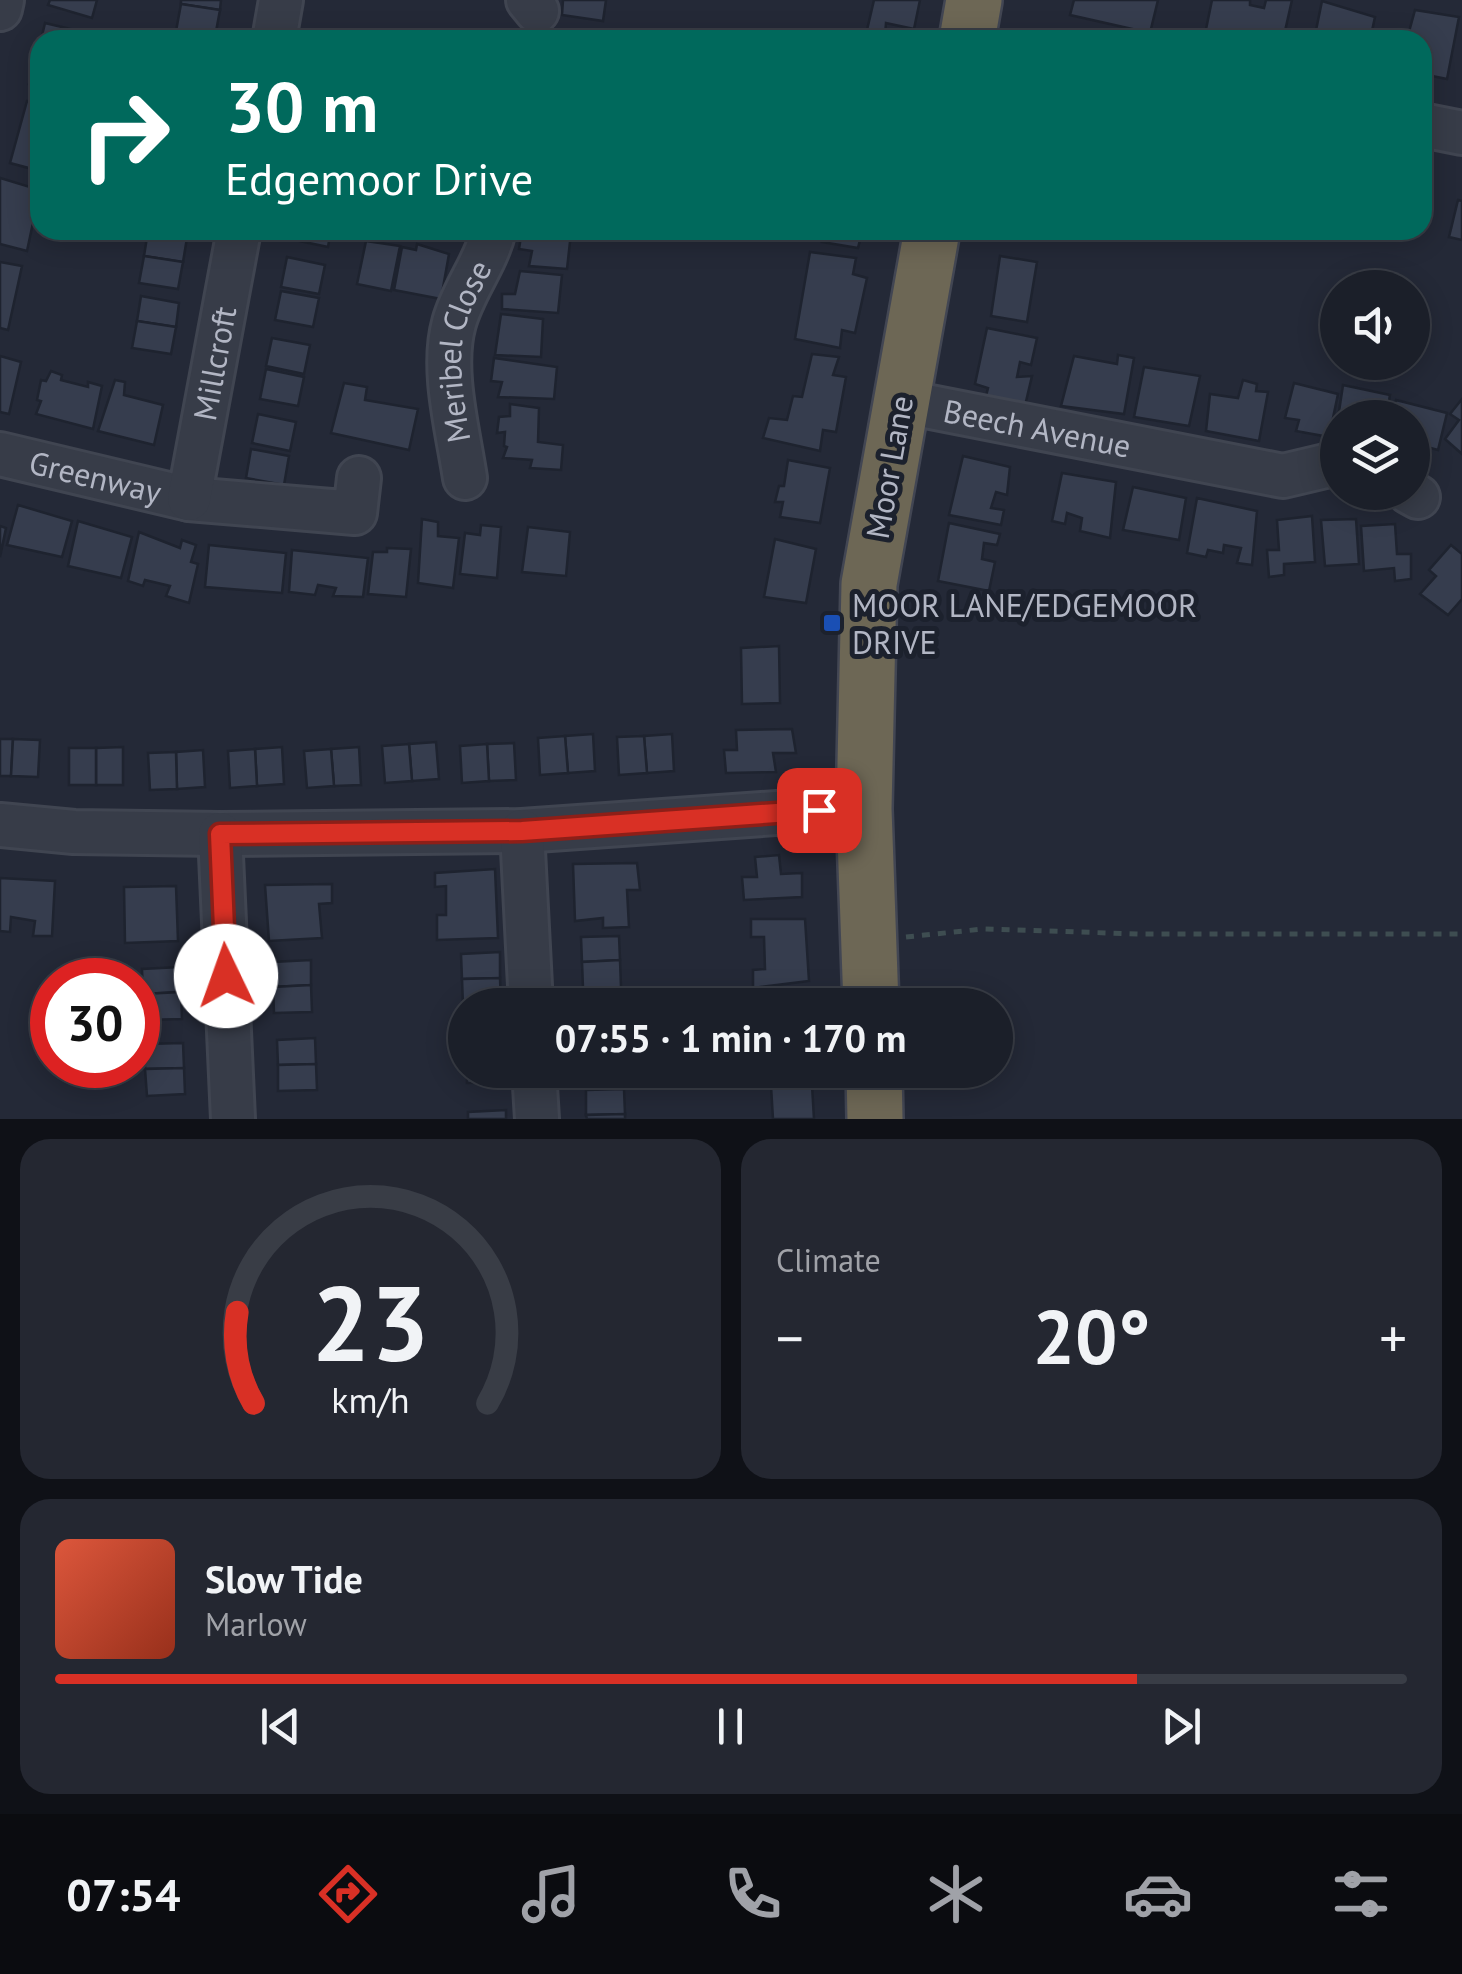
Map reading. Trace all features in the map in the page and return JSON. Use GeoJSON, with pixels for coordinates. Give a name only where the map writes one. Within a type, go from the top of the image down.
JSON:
{"type":"FeatureCollection","features":[{"type":"Feature","properties":{"kind":"highway"},"geometry":{"type":"LineString","coordinates":[[970,30],[974,0]]}},
{"type":"Feature","properties":{"kind":"highway","name":"Moor Lane"},"geometry":{"type":"LineString","coordinates":[[870,988],[864,810],[869,584],[930,240]]}},
{"type":"Feature","properties":{"kind":"highway"},"geometry":{"type":"LineString","coordinates":[[875,1088],[876,1119]]}},
{"type":"Feature","properties":{"kind":"street"},"geometry":{"type":"LineString","coordinates":[[0,9],[2,0]]}},
{"type":"Feature","properties":{"kind":"street"},"geometry":{"type":"LineString","coordinates":[[276,30],[281,0]]}},
{"type":"Feature","properties":{"kind":"street"},"geometry":{"type":"LineString","coordinates":[[1432,128],[1462,133]]}},
{"type":"Feature","properties":{"kind":"street","name":"Millcroft"},"geometry":{"type":"LineString","coordinates":[[189,499],[237,240]]}},
{"type":"Feature","properties":{"kind":"street","name":"Meribel Close"},"geometry":{"type":"LineString","coordinates":[[468,485],[448,367],[449,347],[459,309],[492,240]]}},
{"type":"Feature","properties":{"kind":"street","name":"Beech Avenue"},"geometry":{"type":"LineString","coordinates":[[900,401],[1177,452],[1283,476],[1320,467]]}},
{"type":"Feature","properties":{"kind":"street","name":"Greenway"},"geometry":{"type":"LineString","coordinates":[[0,454],[189,499],[355,513],[359,478]]}},
{"type":"Feature","properties":{"kind":"street"},"geometry":{"type":"LineString","coordinates":[[0,826],[74,832],[220,834],[522,831],[819,810]]}},
{"type":"Feature","properties":{"kind":"street"},"geometry":{"type":"LineString","coordinates":[[522,831],[530,988]]}},
{"type":"Feature","properties":{"kind":"street"},"geometry":{"type":"LineString","coordinates":[[220,834],[232,1119]]}},
{"type":"Feature","properties":{"kind":"street"},"geometry":{"type":"LineString","coordinates":[[535,1088],[537,1119]]}},
{"type":"Feature","properties":{"kind":"path"},"geometry":{"type":"LineString","coordinates":[[868,941],[983,929],[1141,934],[1462,934]]}},
{"type":"Feature","properties":{"kind":"building"},"geometry":{"type":"Polygon","coordinates":[[[50,0],[97,0],[92,18],[48,5],[50,0]]]}},
{"type":"Feature","properties":{"kind":"building"},"geometry":{"type":"Polygon","coordinates":[[[181,0],[221,0],[220,10],[181,4],[181,0]]]}},
{"type":"Feature","properties":{"kind":"building"},"geometry":{"type":"Polygon","coordinates":[[[563,0],[606,0],[603,21],[562,15],[563,0]]]}},
{"type":"Feature","properties":{"kind":"building"},"geometry":{"type":"Polygon","coordinates":[[[874,0],[920,0],[914,29],[886,23],[885,30],[867,30],[874,0]]]}},
{"type":"Feature","properties":{"kind":"building"},"geometry":{"type":"Polygon","coordinates":[[[1074,0],[1158,0],[1151,30],[1070,15],[1074,0]]]}},
{"type":"Feature","properties":{"kind":"building"},"geometry":{"type":"Polygon","coordinates":[[[1212,0],[1250,0],[1250,5],[1264,8],[1266,0],[1292,0],[1285,30],[1206,30],[1212,0]]]}},
{"type":"Feature","properties":{"kind":"building"},"geometry":{"type":"Polygon","coordinates":[[[1322,1],[1375,17],[1372,30],[1316,30],[1322,1]]]}},
{"type":"Feature","properties":{"kind":"building"},"geometry":{"type":"Polygon","coordinates":[[[181,4],[220,10],[216,30],[176,30],[181,4]]]}},
{"type":"Feature","properties":{"kind":"building"},"geometry":{"type":"Polygon","coordinates":[[[1415,10],[1459,17],[1447,79],[1432,76],[1432,30],[1409,30],[1415,10]]]}},
{"type":"Feature","properties":{"kind":"building"},"geometry":{"type":"Polygon","coordinates":[[[45,23],[74,30],[43,30],[45,23]]]}},
{"type":"Feature","properties":{"kind":"building"},"geometry":{"type":"Polygon","coordinates":[[[27,101],[30,102],[30,168],[10,163],[27,101]]]}},
{"type":"Feature","properties":{"kind":"building"},"geometry":{"type":"Polygon","coordinates":[[[0,178],[30,187],[30,237],[27,251],[0,244],[0,178]]]}},
{"type":"Feature","properties":{"kind":"building"},"geometry":{"type":"Polygon","coordinates":[[[1458,200],[1462,201],[1462,240],[1449,237],[1458,200]]]}},
{"type":"Feature","properties":{"kind":"building"},"geometry":{"type":"Polygon","coordinates":[[[147,240],[187,240],[183,262],[144,256],[147,240]]]}},
{"type":"Feature","properties":{"kind":"building"},"geometry":{"type":"Polygon","coordinates":[[[295,240],[329,240],[328,247],[295,240]]]}},
{"type":"Feature","properties":{"kind":"building"},"geometry":{"type":"Polygon","coordinates":[[[520,240],[570,240],[567,269],[529,266],[532,251],[519,249],[520,240]]]}},
{"type":"Feature","properties":{"kind":"building"},"geometry":{"type":"Polygon","coordinates":[[[822,240],[860,240],[858,248],[822,240]]]}},
{"type":"Feature","properties":{"kind":"building"},"geometry":{"type":"Polygon","coordinates":[[[366,241],[400,246],[391,291],[357,284],[366,241]]]}},
{"type":"Feature","properties":{"kind":"building"},"geometry":{"type":"Polygon","coordinates":[[[417,244],[449,254],[441,299],[394,290],[402,247],[416,250],[417,244]]]}},
{"type":"Feature","properties":{"kind":"building"},"geometry":{"type":"Polygon","coordinates":[[[810,252],[856,258],[853,274],[867,278],[855,333],[842,330],[840,348],[795,339],[810,252]]]}},
{"type":"Feature","properties":{"kind":"building"},"geometry":{"type":"Polygon","coordinates":[[[144,256],[183,262],[178,289],[139,283],[144,256]]]}},
{"type":"Feature","properties":{"kind":"building"},"geometry":{"type":"Polygon","coordinates":[[[1000,256],[1037,262],[1027,322],[991,316],[1000,256]]]}},
{"type":"Feature","properties":{"kind":"building"},"geometry":{"type":"Polygon","coordinates":[[[287,257],[325,265],[319,294],[281,287],[287,257]]]}},
{"type":"Feature","properties":{"kind":"building"},"geometry":{"type":"Polygon","coordinates":[[[0,262],[22,266],[8,330],[0,328],[0,262]]]}},
{"type":"Feature","properties":{"kind":"building"},"geometry":{"type":"Polygon","coordinates":[[[520,271],[562,275],[558,313],[502,309],[502,294],[515,294],[520,271]]]}},
{"type":"Feature","properties":{"kind":"building"},"geometry":{"type":"Polygon","coordinates":[[[281,291],[319,298],[313,327],[275,320],[281,291]]]}},
{"type":"Feature","properties":{"kind":"building"},"geometry":{"type":"Polygon","coordinates":[[[141,296],[179,303],[176,327],[137,321],[141,296]]]}},
{"type":"Feature","properties":{"kind":"building"},"geometry":{"type":"Polygon","coordinates":[[[501,314],[543,319],[541,357],[495,355],[501,314]]]}},
{"type":"Feature","properties":{"kind":"building"},"geometry":{"type":"Polygon","coordinates":[[[137,321],[176,327],[171,354],[132,348],[137,321]]]}},
{"type":"Feature","properties":{"kind":"building"},"geometry":{"type":"Polygon","coordinates":[[[987,328],[1037,338],[1031,365],[1020,362],[1017,377],[1032,376],[1024,410],[984,404],[988,388],[975,384],[987,328]]]}},
{"type":"Feature","properties":{"kind":"building"},"geometry":{"type":"Polygon","coordinates":[[[272,338],[310,345],[304,374],[266,366],[272,338]]]}},
{"type":"Feature","properties":{"kind":"building"},"geometry":{"type":"Polygon","coordinates":[[[812,354],[839,357],[833,375],[846,377],[836,432],[823,430],[820,451],[763,438],[769,418],[787,420],[793,396],[802,397],[812,354]]]}},
{"type":"Feature","properties":{"kind":"building"},"geometry":{"type":"Polygon","coordinates":[[[1118,355],[1134,358],[1124,414],[1061,406],[1074,356],[1117,364],[1118,355]]]}},
{"type":"Feature","properties":{"kind":"building"},"geometry":{"type":"Polygon","coordinates":[[[0,356],[21,362],[9,414],[0,412],[0,356]]]}},
{"type":"Feature","properties":{"kind":"building"},"geometry":{"type":"Polygon","coordinates":[[[494,358],[557,367],[554,399],[498,397],[502,382],[491,381],[494,358]]]}},
{"type":"Feature","properties":{"kind":"building"},"geometry":{"type":"Polygon","coordinates":[[[1144,367],[1200,376],[1189,426],[1134,417],[1144,367]]]}},
{"type":"Feature","properties":{"kind":"building"},"geometry":{"type":"Polygon","coordinates":[[[266,369],[304,377],[298,406],[260,399],[266,369]]]}},
{"type":"Feature","properties":{"kind":"building"},"geometry":{"type":"Polygon","coordinates":[[[51,371],[62,375],[61,380],[88,387],[88,382],[102,386],[93,429],[36,414],[41,401],[37,400],[41,380],[46,381],[51,371]]]}},
{"type":"Feature","properties":{"kind":"building"},"geometry":{"type":"Polygon","coordinates":[[[115,380],[125,382],[124,395],[163,405],[154,445],[98,431],[115,380]]]}},
{"type":"Feature","properties":{"kind":"building"},"geometry":{"type":"Polygon","coordinates":[[[1243,380],[1257,384],[1256,391],[1268,392],[1259,441],[1206,431],[1210,394],[1238,398],[1243,380]]]}},
{"type":"Feature","properties":{"kind":"building"},"geometry":{"type":"Polygon","coordinates":[[[344,383],[367,387],[365,400],[418,409],[409,450],[331,433],[344,383]]]}},
{"type":"Feature","properties":{"kind":"building"},"geometry":{"type":"Polygon","coordinates":[[[1294,383],[1338,394],[1337,400],[1320,400],[1320,435],[1296,431],[1299,420],[1285,418],[1294,383]]]}},
{"type":"Feature","properties":{"kind":"building"},"geometry":{"type":"Polygon","coordinates":[[[1343,385],[1390,395],[1389,400],[1341,400],[1343,385]]]}},
{"type":"Feature","properties":{"kind":"building"},"geometry":{"type":"Polygon","coordinates":[[[1462,399],[1462,454],[1445,439],[1459,420],[1450,414],[1462,399]]]}},
{"type":"Feature","properties":{"kind":"building"},"geometry":{"type":"Polygon","coordinates":[[[510,404],[539,408],[538,442],[563,445],[561,470],[530,468],[532,460],[503,458],[507,447],[505,432],[497,433],[499,417],[510,416],[510,404]]]}},
{"type":"Feature","properties":{"kind":"building"},"geometry":{"type":"Polygon","coordinates":[[[1430,409],[1447,413],[1438,450],[1430,448],[1430,409]]]}},
{"type":"Feature","properties":{"kind":"building"},"geometry":{"type":"Polygon","coordinates":[[[258,414],[296,422],[290,451],[252,443],[258,414]]]}},
{"type":"Feature","properties":{"kind":"building"},"geometry":{"type":"Polygon","coordinates":[[[251,449],[289,456],[284,485],[246,478],[251,449]]]}},
{"type":"Feature","properties":{"kind":"building"},"geometry":{"type":"Polygon","coordinates":[[[963,456],[1010,467],[1007,495],[996,492],[991,508],[1004,510],[1001,525],[949,515],[963,456]]]}},
{"type":"Feature","properties":{"kind":"building"},"geometry":{"type":"Polygon","coordinates":[[[788,460],[830,468],[820,523],[780,517],[783,502],[775,502],[779,486],[784,486],[788,460]]]}},
{"type":"Feature","properties":{"kind":"building"},"geometry":{"type":"Polygon","coordinates":[[[1062,473],[1116,482],[1110,538],[1080,531],[1082,518],[1067,513],[1065,524],[1052,521],[1062,473]]]}},
{"type":"Feature","properties":{"kind":"building"},"geometry":{"type":"Polygon","coordinates":[[[1133,487],[1186,498],[1179,540],[1123,530],[1133,487]]]}},
{"type":"Feature","properties":{"kind":"building"},"geometry":{"type":"Polygon","coordinates":[[[1197,498],[1257,511],[1252,565],[1237,563],[1241,548],[1224,545],[1223,553],[1208,550],[1206,557],[1187,553],[1197,498]]]}},
{"type":"Feature","properties":{"kind":"building"},"geometry":{"type":"Polygon","coordinates":[[[18,505],[72,521],[62,557],[7,545],[18,505]]]}},
{"type":"Feature","properties":{"kind":"building"},"geometry":{"type":"Polygon","coordinates":[[[1312,516],[1315,562],[1284,564],[1284,575],[1269,577],[1267,550],[1279,550],[1277,520],[1312,516]]]}},
{"type":"Feature","properties":{"kind":"building"},"geometry":{"type":"Polygon","coordinates":[[[422,519],[438,522],[438,536],[459,538],[453,588],[418,583],[422,519]]]}},
{"type":"Feature","properties":{"kind":"building"},"geometry":{"type":"Polygon","coordinates":[[[1356,519],[1359,564],[1325,566],[1321,520],[1356,519]]]}},
{"type":"Feature","properties":{"kind":"building"},"geometry":{"type":"Polygon","coordinates":[[[78,521],[132,537],[121,578],[68,566],[78,521]]]}},
{"type":"Feature","properties":{"kind":"building"},"geometry":{"type":"Polygon","coordinates":[[[949,523],[1000,534],[997,545],[984,543],[982,559],[995,562],[989,591],[938,581],[949,523]]]}},
{"type":"Feature","properties":{"kind":"building"},"geometry":{"type":"Polygon","coordinates":[[[1395,524],[1397,554],[1411,554],[1411,579],[1395,581],[1394,568],[1364,571],[1361,526],[1395,524]]]}},
{"type":"Feature","properties":{"kind":"building"},"geometry":{"type":"Polygon","coordinates":[[[481,525],[501,527],[497,578],[460,574],[465,533],[480,535],[481,525]]]}},
{"type":"Feature","properties":{"kind":"building"},"geometry":{"type":"Polygon","coordinates":[[[0,526],[6,528],[0,557],[0,526]]]}},
{"type":"Feature","properties":{"kind":"building"},"geometry":{"type":"Polygon","coordinates":[[[528,527],[570,532],[566,576],[522,572],[528,527]]]}},
{"type":"Feature","properties":{"kind":"building"},"geometry":{"type":"Polygon","coordinates":[[[139,532],[180,548],[182,540],[196,545],[191,562],[198,564],[189,603],[166,596],[170,586],[145,580],[143,586],[128,581],[139,532]]]}},
{"type":"Feature","properties":{"kind":"building"},"geometry":{"type":"Polygon","coordinates":[[[775,539],[816,549],[806,603],[764,597],[775,539]]]}},
{"type":"Feature","properties":{"kind":"building"},"geometry":{"type":"Polygon","coordinates":[[[209,545],[286,553],[282,593],[205,587],[209,545]]]}},
{"type":"Feature","properties":{"kind":"building"},"geometry":{"type":"Polygon","coordinates":[[[1451,545],[1462,554],[1462,599],[1448,615],[1420,594],[1436,576],[1429,570],[1451,545]]]}},
{"type":"Feature","properties":{"kind":"building"},"geometry":{"type":"Polygon","coordinates":[[[387,548],[411,549],[406,597],[368,594],[373,552],[387,552],[387,548]]]}},
{"type":"Feature","properties":{"kind":"building"},"geometry":{"type":"Polygon","coordinates":[[[292,550],[368,558],[363,597],[333,596],[336,588],[318,585],[315,595],[289,592],[292,550]]]}},
{"type":"Feature","properties":{"kind":"building"},"geometry":{"type":"Polygon","coordinates":[[[779,646],[780,703],[742,704],[741,648],[779,646]]]}},
{"type":"Feature","properties":{"kind":"building"},"geometry":{"type":"Polygon","coordinates":[[[792,729],[796,753],[773,753],[776,772],[726,773],[724,750],[737,750],[736,730],[792,729]]]}},
{"type":"Feature","properties":{"kind":"building"},"geometry":{"type":"Polygon","coordinates":[[[593,734],[595,771],[568,773],[565,736],[593,734]]]}},
{"type":"Feature","properties":{"kind":"building"},"geometry":{"type":"Polygon","coordinates":[[[672,734],[674,771],[647,773],[644,736],[672,734]]]}},
{"type":"Feature","properties":{"kind":"building"},"geometry":{"type":"Polygon","coordinates":[[[565,736],[568,773],[540,775],[538,738],[565,736]]]}},
{"type":"Feature","properties":{"kind":"building"},"geometry":{"type":"Polygon","coordinates":[[[644,736],[647,773],[619,775],[617,737],[644,736]]]}},
{"type":"Feature","properties":{"kind":"building"},"geometry":{"type":"Polygon","coordinates":[[[0,739],[13,739],[11,776],[0,776],[0,739]]]}},
{"type":"Feature","properties":{"kind":"building"},"geometry":{"type":"Polygon","coordinates":[[[13,739],[40,740],[38,777],[11,776],[13,739]]]}},
{"type":"Feature","properties":{"kind":"building"},"geometry":{"type":"Polygon","coordinates":[[[436,742],[439,779],[412,781],[409,744],[436,742]]]}},
{"type":"Feature","properties":{"kind":"building"},"geometry":{"type":"Polygon","coordinates":[[[514,743],[516,780],[489,781],[487,744],[514,743]]]}},
{"type":"Feature","properties":{"kind":"building"},"geometry":{"type":"Polygon","coordinates":[[[409,744],[412,781],[385,783],[382,746],[409,744]]]}},
{"type":"Feature","properties":{"kind":"building"},"geometry":{"type":"Polygon","coordinates":[[[487,744],[489,781],[462,783],[460,746],[487,744]]]}},
{"type":"Feature","properties":{"kind":"building"},"geometry":{"type":"Polygon","coordinates":[[[123,747],[123,785],[96,785],[96,748],[123,747]]]}},
{"type":"Feature","properties":{"kind":"building"},"geometry":{"type":"Polygon","coordinates":[[[282,747],[284,784],[257,786],[255,749],[282,747]]]}},
{"type":"Feature","properties":{"kind":"building"},"geometry":{"type":"Polygon","coordinates":[[[359,747],[361,785],[334,786],[331,749],[359,747]]]}},
{"type":"Feature","properties":{"kind":"building"},"geometry":{"type":"Polygon","coordinates":[[[69,748],[96,748],[96,785],[69,785],[69,748]]]}},
{"type":"Feature","properties":{"kind":"building"},"geometry":{"type":"Polygon","coordinates":[[[255,749],[257,786],[230,788],[228,751],[255,749]]]}},
{"type":"Feature","properties":{"kind":"building"},"geometry":{"type":"Polygon","coordinates":[[[331,749],[334,786],[307,788],[304,751],[331,749]]]}},
{"type":"Feature","properties":{"kind":"building"},"geometry":{"type":"Polygon","coordinates":[[[203,750],[205,787],[177,789],[176,752],[203,750]]]}},
{"type":"Feature","properties":{"kind":"building"},"geometry":{"type":"Polygon","coordinates":[[[176,752],[177,789],[150,790],[148,753],[176,752]]]}},
{"type":"Feature","properties":{"kind":"building"},"geometry":{"type":"Polygon","coordinates":[[[779,855],[781,874],[802,873],[802,897],[744,900],[742,877],[757,877],[755,857],[779,855]]]}},
{"type":"Feature","properties":{"kind":"building"},"geometry":{"type":"Polygon","coordinates":[[[637,863],[640,890],[627,890],[629,927],[603,928],[603,918],[575,921],[573,864],[637,863]]]}},
{"type":"Feature","properties":{"kind":"building"},"geometry":{"type":"Polygon","coordinates":[[[495,869],[498,938],[437,940],[437,915],[446,915],[446,886],[435,887],[435,873],[495,869]]]}},
{"type":"Feature","properties":{"kind":"building"},"geometry":{"type":"Polygon","coordinates":[[[0,878],[55,881],[52,936],[33,936],[35,921],[11,917],[10,932],[0,931],[0,878]]]}},
{"type":"Feature","properties":{"kind":"building"},"geometry":{"type":"Polygon","coordinates":[[[332,884],[332,903],[319,904],[322,938],[269,941],[265,885],[332,884]]]}},
{"type":"Feature","properties":{"kind":"building"},"geometry":{"type":"Polygon","coordinates":[[[176,886],[178,941],[125,943],[124,887],[176,886]]]}},
{"type":"Feature","properties":{"kind":"building"},"geometry":{"type":"Polygon","coordinates":[[[751,919],[805,919],[809,981],[753,988],[753,970],[765,969],[764,937],[751,937],[751,919]]]}},
{"type":"Feature","properties":{"kind":"building"},"geometry":{"type":"Polygon","coordinates":[[[619,936],[620,960],[582,962],[581,937],[619,936]]]}},
{"type":"Feature","properties":{"kind":"building"},"geometry":{"type":"Polygon","coordinates":[[[500,952],[500,978],[462,979],[461,954],[500,952]]]}},
{"type":"Feature","properties":{"kind":"building"},"geometry":{"type":"Polygon","coordinates":[[[311,960],[311,985],[273,987],[272,962],[311,960]]]}},
{"type":"Feature","properties":{"kind":"building"},"geometry":{"type":"Polygon","coordinates":[[[620,960],[621,987],[583,988],[582,962],[620,960]]]}},
{"type":"Feature","properties":{"kind":"building"},"geometry":{"type":"Polygon","coordinates":[[[180,967],[181,992],[160,993],[160,968],[180,967]]]}},
{"type":"Feature","properties":{"kind":"building"},"geometry":{"type":"Polygon","coordinates":[[[500,978],[500,988],[462,988],[462,979],[500,978]]]}},
{"type":"Feature","properties":{"kind":"building"},"geometry":{"type":"Polygon","coordinates":[[[311,985],[312,1012],[274,1013],[273,987],[311,985]]]}},
{"type":"Feature","properties":{"kind":"building"},"geometry":{"type":"Polygon","coordinates":[[[181,992],[182,1019],[160,1020],[160,993],[181,992]]]}},
{"type":"Feature","properties":{"kind":"building"},"geometry":{"type":"Polygon","coordinates":[[[315,1038],[316,1064],[278,1065],[277,1040],[315,1038]]]}},
{"type":"Feature","properties":{"kind":"building"},"geometry":{"type":"Polygon","coordinates":[[[183,1043],[184,1068],[160,1069],[160,1044],[183,1043]]]}},
{"type":"Feature","properties":{"kind":"building"},"geometry":{"type":"Polygon","coordinates":[[[316,1064],[317,1090],[278,1091],[278,1065],[316,1064]]]}},
{"type":"Feature","properties":{"kind":"building"},"geometry":{"type":"Polygon","coordinates":[[[184,1068],[185,1094],[147,1096],[146,1088],[160,1088],[160,1069],[184,1068]]]}},
{"type":"Feature","properties":{"kind":"building"},"geometry":{"type":"Polygon","coordinates":[[[771,1088],[812,1088],[814,1119],[773,1119],[771,1088]]]}},
{"type":"Feature","properties":{"kind":"building"},"geometry":{"type":"Polygon","coordinates":[[[624,1089],[625,1114],[586,1115],[586,1090],[624,1089]]]}},
{"type":"Feature","properties":{"kind":"building"},"geometry":{"type":"Polygon","coordinates":[[[506,1110],[506,1119],[468,1119],[468,1112],[506,1110]]]}},
{"type":"Feature","properties":{"kind":"building"},"geometry":{"type":"Polygon","coordinates":[[[625,1114],[625,1119],[587,1119],[586,1115],[625,1114]]]}},
{"type":"Feature","properties":{"kind":"place","name":"MOOR LANE/EDGEMOOR DRIVE"},"geometry":{"type":"Point","coordinates":[832,623]}},
{"type":"Feature","properties":{"kind":"route"},"geometry":{"type":"LineString","coordinates":[[226,976],[220,834],[522,831],[819,810]]}}]}
